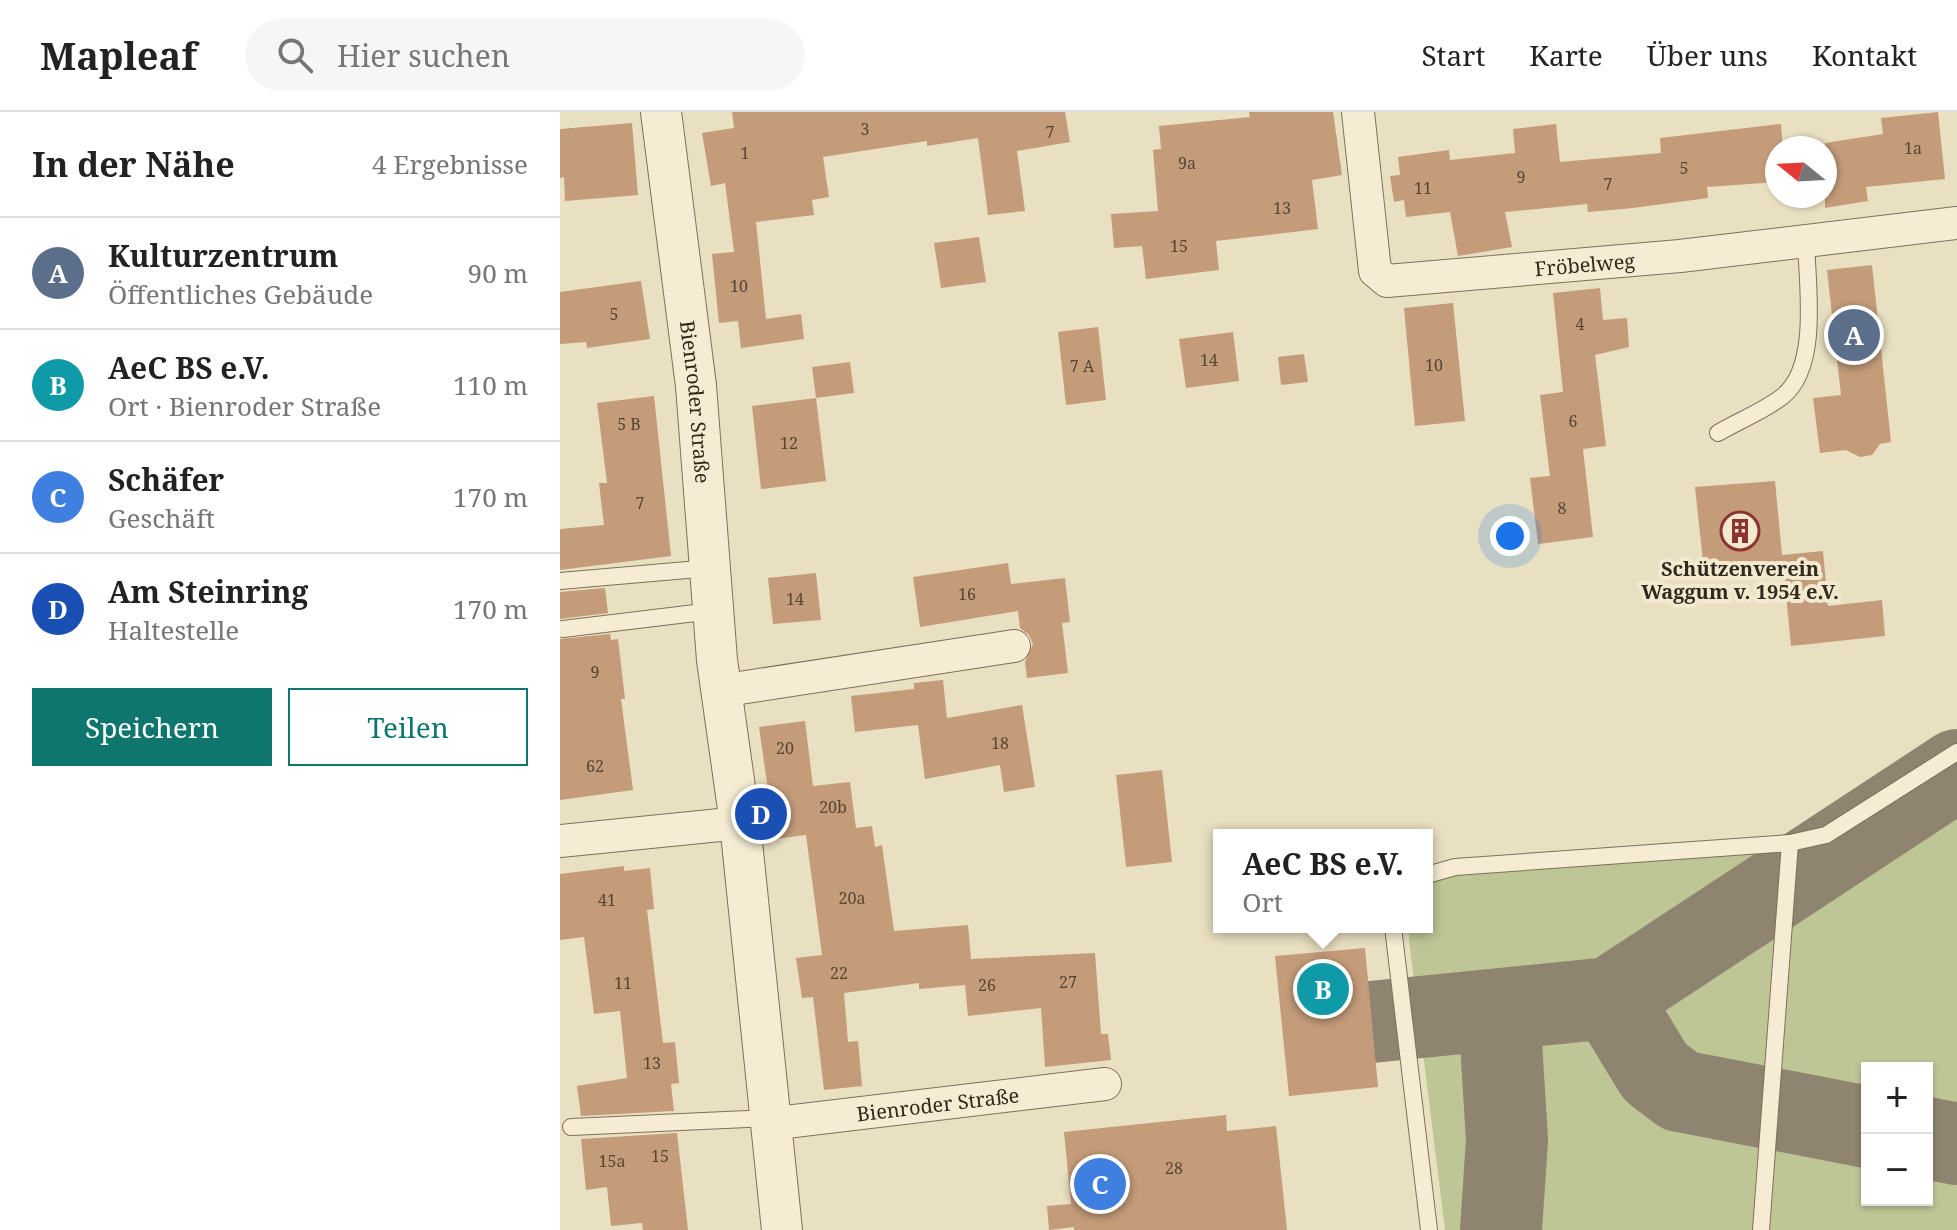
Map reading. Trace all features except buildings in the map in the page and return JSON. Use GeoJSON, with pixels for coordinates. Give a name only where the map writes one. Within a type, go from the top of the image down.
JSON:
{"type":"FeatureCollection","features":[{"type":"Feature","properties":{"kind":"street","name":"Bienroder Straße"},"geometry":{"type":"LineString","coordinates":[[661,112],[696,386],[720,691],[740,823],[782,1230]]}},
{"type":"Feature","properties":{"kind":"street","name":"Fröbelweg"},"geometry":{"type":"LineString","coordinates":[[1358,112],[1375,271],[1387,281],[1806,241],[1957,223]]}},
{"type":"Feature","properties":{"kind":"street"},"geometry":{"type":"LineString","coordinates":[[720,691],[1014,646]]}},
{"type":"Feature","properties":{"kind":"street"},"geometry":{"type":"LineString","coordinates":[[560,841],[740,823]]}},
{"type":"Feature","properties":{"kind":"street","name":"Bienroder Straße"},"geometry":{"type":"LineString","coordinates":[[769,1121],[1105,1084]]}},
{"type":"Feature","properties":{"kind":"lane"},"geometry":{"type":"LineString","coordinates":[[1718,433],[1784,396],[1800,375],[1809,334],[1806,241]]}},
{"type":"Feature","properties":{"kind":"lane"},"geometry":{"type":"LineString","coordinates":[[560,581],[710,568]]}},
{"type":"Feature","properties":{"kind":"lane"},"geometry":{"type":"LineString","coordinates":[[563,629],[714,611]]}},
{"type":"Feature","properties":{"kind":"lane"},"geometry":{"type":"LineString","coordinates":[[1433,873],[1455,867],[1790,843],[1826,835],[1957,752]]}},
{"type":"Feature","properties":{"kind":"lane"},"geometry":{"type":"LineString","coordinates":[[1761,1230],[1790,843]]}},
{"type":"Feature","properties":{"kind":"lane"},"geometry":{"type":"LineString","coordinates":[[1394,933],[1429,1230]]}},
{"type":"Feature","properties":{"kind":"lane"},"geometry":{"type":"LineString","coordinates":[[571,1127],[769,1121]]}},
{"type":"Feature","properties":{"kind":"green space"},"geometry":{"type":"Polygon","coordinates":[[[1957,761],[1957,1230],[1445,1230],[1409,933],[1433,933],[1433,879],[1457,870],[1764,849],[1850,834],[1957,761]]]}},
{"type":"Feature","properties":{"kind":"taxiway"},"geometry":{"type":"LineString","coordinates":[[1371,1022],[1610,998],[1957,770]]}},
{"type":"Feature","properties":{"kind":"taxiway"},"geometry":{"type":"LineString","coordinates":[[1610,998],[1655,1072],[1680,1091],[1861,1126]]}},
{"type":"Feature","properties":{"kind":"taxiway"},"geometry":{"type":"LineString","coordinates":[[1499,1010],[1507,1140],[1501,1230]]}},
{"type":"Feature","properties":{"kind":"taxiway"},"geometry":{"type":"LineString","coordinates":[[1933,1139],[1957,1144]]}},
{"type":"Feature","properties":{"kind":"place","name":"Kulturzentrum"},"geometry":{"type":"Point","coordinates":[1854,335]}},
{"type":"Feature","properties":{"kind":"place","name":"Schützenverein Waggum v. 1954 e.V."},"geometry":{"type":"Point","coordinates":[1740,531]}},
{"type":"Feature","properties":{"kind":"place","name":"Am Steinring"},"geometry":{"type":"Point","coordinates":[761,814]}},
{"type":"Feature","properties":{"kind":"place","name":"AeC BS e.V."},"geometry":{"type":"Point","coordinates":[1323,989]}},
{"type":"Feature","properties":{"kind":"place","name":"Schäfer"},"geometry":{"type":"Point","coordinates":[1100,1184]}}]}
